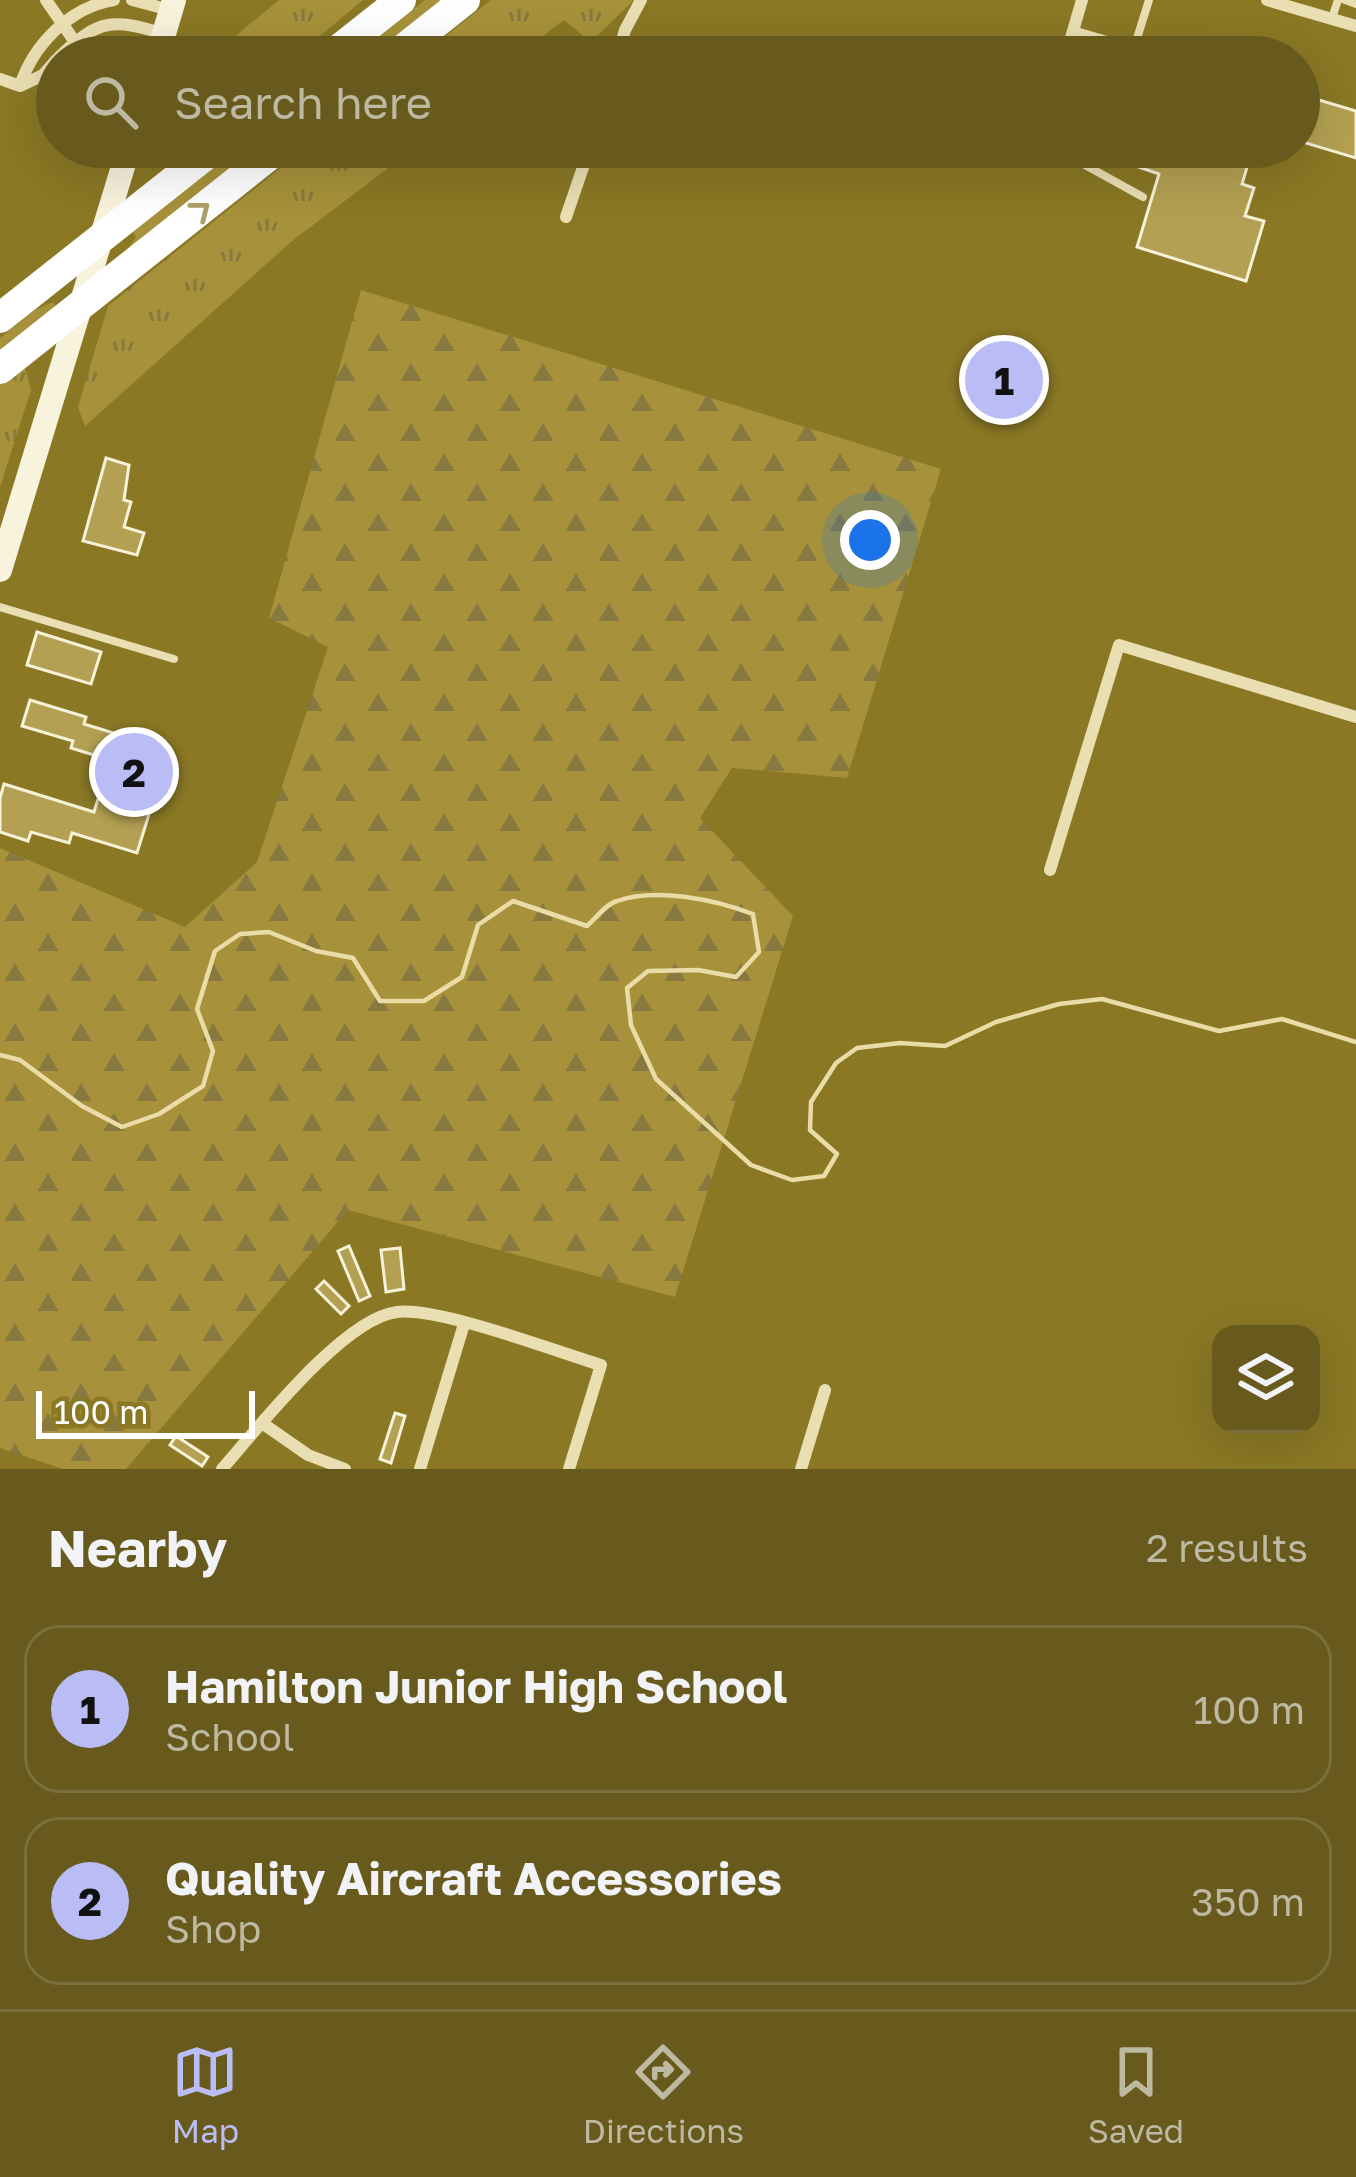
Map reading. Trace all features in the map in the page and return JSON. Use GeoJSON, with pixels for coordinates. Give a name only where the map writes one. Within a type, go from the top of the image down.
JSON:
{"type":"FeatureCollection","features":[{"type":"Feature","properties":{"kind":"highway"},"geometry":{"type":"LineString","coordinates":[[355,36],[401,0]]}},
{"type":"Feature","properties":{"kind":"highway"},"geometry":{"type":"LineString","coordinates":[[420,36],[465,0]]}},
{"type":"Feature","properties":{"kind":"highway"},"geometry":{"type":"LineString","coordinates":[[0,318],[189,168]]}},
{"type":"Feature","properties":{"kind":"highway"},"geometry":{"type":"LineString","coordinates":[[0,369],[254,168]]}},
{"type":"Feature","properties":{"kind":"main road"},"geometry":{"type":"LineString","coordinates":[[0,570],[123,168]]}},
{"type":"Feature","properties":{"kind":"street"},"geometry":{"type":"LineString","coordinates":[[46,0],[70,36]]}},
{"type":"Feature","properties":{"kind":"street"},"geometry":{"type":"LineString","coordinates":[[53,36],[80,10],[114,0]]}},
{"type":"Feature","properties":{"kind":"street"},"geometry":{"type":"LineString","coordinates":[[132,0],[166,26]]}},
{"type":"Feature","properties":{"kind":"street"},"geometry":{"type":"LineString","coordinates":[[623,36],[641,0]]}},
{"type":"Feature","properties":{"kind":"street"},"geometry":{"type":"LineString","coordinates":[[1071,36],[1082,0]]}},
{"type":"Feature","properties":{"kind":"street"},"geometry":{"type":"LineString","coordinates":[[1267,0],[1356,26]]}},
{"type":"Feature","properties":{"kind":"street"},"geometry":{"type":"LineString","coordinates":[[82,36],[111,24],[166,26]]}},
{"type":"Feature","properties":{"kind":"street"},"geometry":{"type":"LineString","coordinates":[[20,86],[36,54]]}},
{"type":"Feature","properties":{"kind":"street"},"geometry":{"type":"LineString","coordinates":[[0,79],[20,86],[36,78]]}},
{"type":"Feature","properties":{"kind":"street"},"geometry":{"type":"LineString","coordinates":[[566,217],[583,168]]}},
{"type":"Feature","properties":{"kind":"street"},"geometry":{"type":"LineString","coordinates":[[1050,870],[1119,645],[1356,717]]}},
{"type":"Feature","properties":{"kind":"street"},"geometry":{"type":"LineString","coordinates":[[222,1469],[344,1339],[369,1321],[402,1311],[464,1324],[601,1365],[569,1469]]}},
{"type":"Feature","properties":{"kind":"street"},"geometry":{"type":"LineString","coordinates":[[420,1469],[464,1324]]}},
{"type":"Feature","properties":{"kind":"street"},"geometry":{"type":"LineString","coordinates":[[801,1469],[825,1390]]}},
{"type":"Feature","properties":{"kind":"street"},"geometry":{"type":"LineString","coordinates":[[262,1423],[308,1455],[345,1469]]}},
{"type":"Feature","properties":{"kind":"lane"},"geometry":{"type":"LineString","coordinates":[[1137,36],[1149,0]]}},
{"type":"Feature","properties":{"kind":"lane"},"geometry":{"type":"LineString","coordinates":[[1332,19],[1341,0],[1356,4]]}},
{"type":"Feature","properties":{"kind":"lane"},"geometry":{"type":"LineString","coordinates":[[1073,30],[1095,36]]}},
{"type":"Feature","properties":{"kind":"lane"},"geometry":{"type":"LineString","coordinates":[[1090,168],[1143,197]]}},
{"type":"Feature","properties":{"kind":"lane"},"geometry":{"type":"LineString","coordinates":[[0,607],[174,659]]}},
{"type":"Feature","properties":{"kind":"green space"},"geometry":{"type":"Polygon","coordinates":[[[279,0],[363,0],[320,36],[235,36],[279,0]]]}},
{"type":"Feature","properties":{"kind":"green space"},"geometry":{"type":"Polygon","coordinates":[[[425,0],[450,0],[404,36],[380,36],[425,0]]]}},
{"type":"Feature","properties":{"kind":"green space"},"geometry":{"type":"Polygon","coordinates":[[[491,0],[634,0],[597,36],[584,36],[564,20],[543,36],[446,36],[491,0]]]}},
{"type":"Feature","properties":{"kind":"green space"},"geometry":{"type":"Polygon","coordinates":[[[213,168],[237,168],[120,260],[136,237],[133,232],[213,168]]]}},
{"type":"Feature","properties":{"kind":"green space"},"geometry":{"type":"Polygon","coordinates":[[[281,168],[388,168],[292,241],[85,426],[78,407],[108,306],[281,168]]]}},
{"type":"Feature","properties":{"kind":"green space"},"geometry":{"type":"Polygon","coordinates":[[[361,290],[941,469],[847,778],[732,768],[700,818],[793,916],[675,1297],[348,1210],[126,1469],[63,1469],[0,1448],[0,848],[185,927],[257,862],[328,647],[269,618],[361,290]]]}},
{"type":"Feature","properties":{"kind":"green space"},"geometry":{"type":"Polygon","coordinates":[[[53,302],[58,311],[0,357],[0,338],[53,302]]]}},
{"type":"Feature","properties":{"kind":"green space"},"geometry":{"type":"Polygon","coordinates":[[[24,364],[31,390],[0,487],[0,384],[24,364]]]}},
{"type":"Feature","properties":{"kind":"building"},"geometry":{"type":"Polygon","coordinates":[[[1320,100],[1356,111],[1356,158],[1320,147],[1320,100]]]}},
{"type":"Feature","properties":{"kind":"building"},"geometry":{"type":"Polygon","coordinates":[[[1142,168],[1247,168],[1242,184],[1254,188],[1245,216],[1264,221],[1246,281],[1137,247],[1159,174],[1142,168]]]}},
{"type":"Feature","properties":{"kind":"building"},"geometry":{"type":"Polygon","coordinates":[[[106,458],[129,465],[124,500],[131,502],[124,527],[144,533],[137,555],[83,541],[106,458]]]}},
{"type":"Feature","properties":{"kind":"building"},"geometry":{"type":"Polygon","coordinates":[[[37,632],[101,652],[91,684],[27,665],[37,632]]]}},
{"type":"Feature","properties":{"kind":"building"},"geometry":{"type":"Polygon","coordinates":[[[30,700],[86,717],[84,724],[169,750],[137,853],[72,833],[69,843],[31,832],[28,841],[0,832],[4,784],[94,812],[110,760],[71,748],[73,741],[22,726],[30,700]]]}},
{"type":"Feature","properties":{"kind":"building"},"geometry":{"type":"Polygon","coordinates":[[[349,1246],[370,1296],[359,1301],[338,1251],[349,1246]]]}},
{"type":"Feature","properties":{"kind":"building"},"geometry":{"type":"Polygon","coordinates":[[[400,1248],[404,1289],[386,1292],[381,1250],[400,1248]]]}},
{"type":"Feature","properties":{"kind":"building"},"geometry":{"type":"Polygon","coordinates":[[[324,1281],[349,1306],[341,1314],[316,1289],[324,1281]]]}},
{"type":"Feature","properties":{"kind":"building"},"geometry":{"type":"Polygon","coordinates":[[[395,1413],[405,1416],[391,1463],[380,1459],[395,1413]]]}},
{"type":"Feature","properties":{"kind":"building"},"geometry":{"type":"Polygon","coordinates":[[[176,1436],[208,1457],[202,1466],[170,1445],[176,1436]]]}},
{"type":"Feature","properties":{"kind":"waterway"},"geometry":{"type":"LineString","coordinates":[[0,1055],[20,1060],[82,1106],[122,1127],[159,1114],[203,1086],[213,1051],[197,1009],[215,951],[240,934],[269,932],[316,951],[353,958],[380,1001],[424,1001],[462,977],[478,925],[513,901],[587,926],[613,903],[650,895],[704,900],[753,914],[759,952],[736,977],[698,970],[648,971],[627,988],[631,1025],[656,1079],[751,1165],[792,1180],[824,1176],[837,1154],[810,1130],[811,1102],[836,1063],[857,1048],[900,1043],[945,1046],[996,1022],[1059,1004],[1102,999],[1219,1031],[1282,1019],[1356,1042]]}},
{"type":"Feature","properties":{"kind":"place","name":"Hamilton Junior High School"},"geometry":{"type":"Point","coordinates":[1004,380]}},
{"type":"Feature","properties":{"kind":"place","name":"Quality Aircraft Accessories"},"geometry":{"type":"Point","coordinates":[134,772]}}]}
